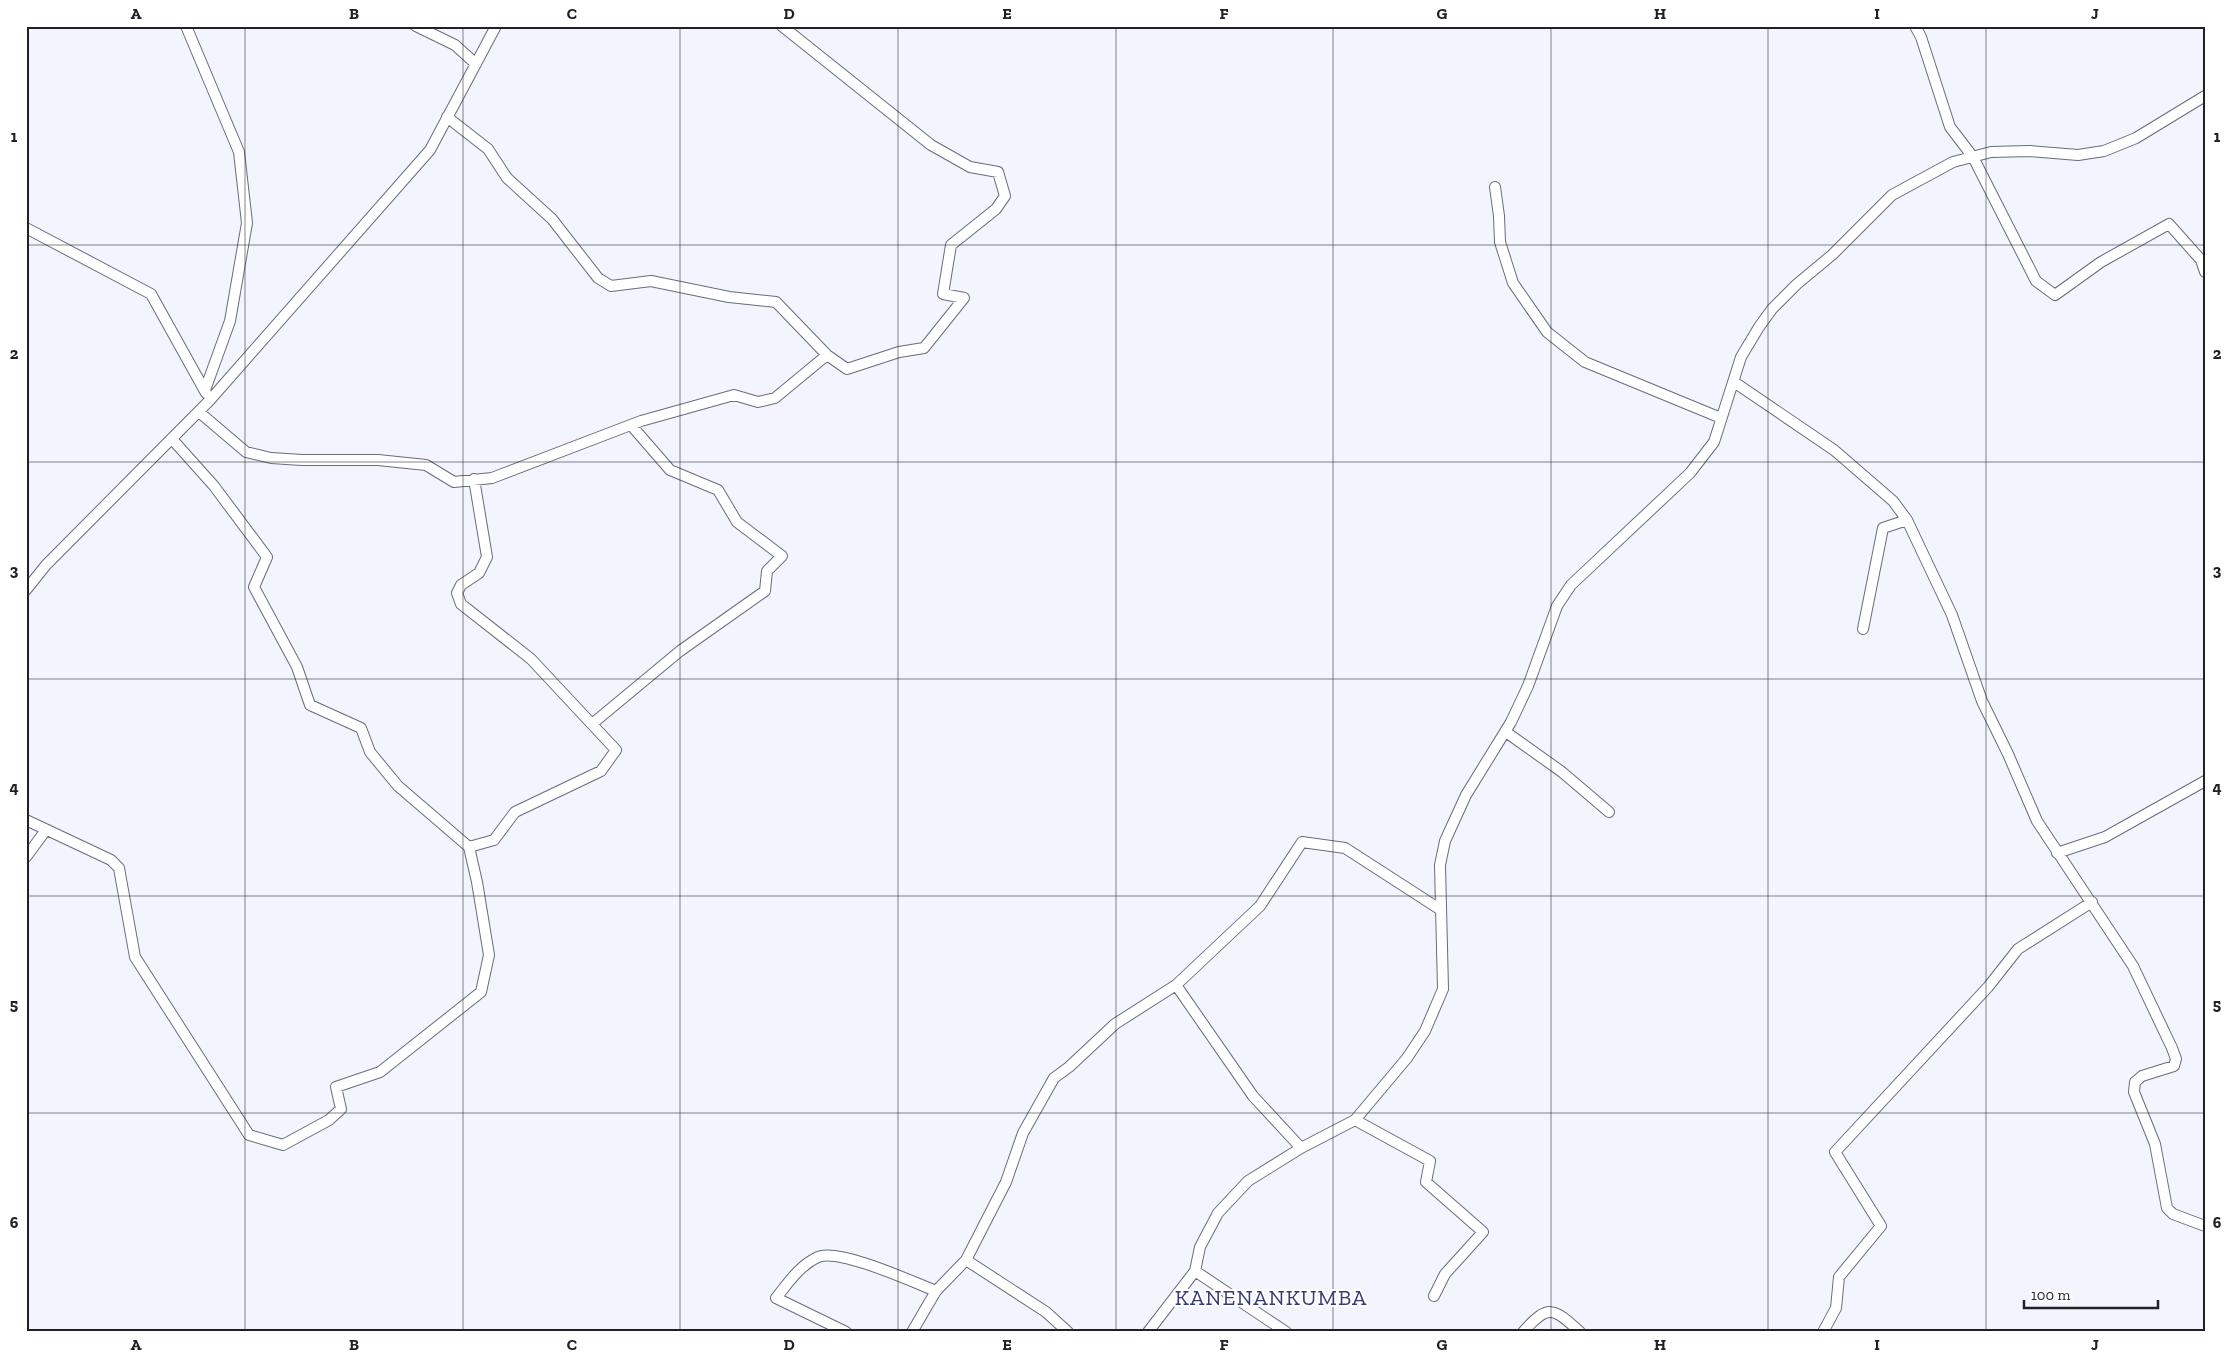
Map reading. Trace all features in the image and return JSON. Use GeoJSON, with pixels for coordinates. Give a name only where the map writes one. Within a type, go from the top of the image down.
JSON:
{"type":"FeatureCollection","features":[{"type":"Feature","properties":{"kind":"street"},"geometry":{"type":"LineString","coordinates":[[186,26],[239,152],[247,223],[230,321],[205,390]]}},
{"type":"Feature","properties":{"kind":"street"},"geometry":{"type":"LineString","coordinates":[[416,26],[456,45],[476,64]]}},
{"type":"Feature","properties":{"kind":"street"},"geometry":{"type":"LineString","coordinates":[[26,590],[46,565],[199,412],[430,150],[496,26]]}},
{"type":"Feature","properties":{"kind":"street"},"geometry":{"type":"LineString","coordinates":[[447,117],[488,149],[507,178],[552,219],[598,278],[611,286],[650,281],[729,297],[776,302],[827,355],[847,369],[899,352],[924,348],[964,298],[943,294],[951,245],[996,209],[1005,196],[998,172],[970,168],[932,145],[782,26]]}},
{"type":"Feature","properties":{"kind":"street"},"geometry":{"type":"LineString","coordinates":[[1915,26],[1921,37],[1950,127],[1973,157],[2036,281],[2056,295],[2101,262],[2169,224],[2201,260],[2205,272]]}},
{"type":"Feature","properties":{"kind":"street"},"geometry":{"type":"LineString","coordinates":[[1921,37],[1926,26]]}},
{"type":"Feature","properties":{"kind":"street"},"geometry":{"type":"LineString","coordinates":[[1148,1332],[1195,1271],[1200,1247],[1218,1213],[1248,1181],[1301,1148],[1355,1120],[1407,1058],[1426,1031],[1437,1008],[1443,989],[1440,865],[1445,841],[1466,795],[1506,732],[1528,686],[1557,606],[1571,585],[1690,474],[1714,442],[1741,357],[1758,327],[1772,308],[1832,255],[1892,195],[1946,166],[1991,152],[2030,151],[2078,155],[2104,151],[2136,138],[2205,96]]}},
{"type":"Feature","properties":{"kind":"street"},"geometry":{"type":"LineString","coordinates":[[1495,187],[1500,216],[1500,242],[1513,283],[1547,332],[1585,362],[1721,418]]}},
{"type":"Feature","properties":{"kind":"street"},"geometry":{"type":"LineString","coordinates":[[26,228],[150,294],[210,400]]}},
{"type":"Feature","properties":{"kind":"street"},"geometry":{"type":"LineString","coordinates":[[199,412],[246,452],[271,458],[378,460],[426,465],[454,482],[492,478],[631,424],[734,395],[758,402],[775,398],[827,355]]}},
{"type":"Feature","properties":{"kind":"street"},"geometry":{"type":"LineString","coordinates":[[1734,382],[1834,450],[1893,502],[1907,520],[1952,615],[1982,701],[2008,754],[2037,821],[2133,966],[2176,1058],[2174,1066],[2167,1070],[2142,1076],[2135,1082],[2134,1092],[2155,1144],[2167,1208],[2180,1218],[2205,1226]]}},
{"type":"Feature","properties":{"kind":"street"},"geometry":{"type":"LineString","coordinates":[[592,724],[680,651],[765,591],[766,571],[782,556],[737,522],[718,490],[670,470],[631,424]]}},
{"type":"Feature","properties":{"kind":"street"},"geometry":{"type":"LineString","coordinates":[[26,820],[111,860],[119,868],[135,957],[249,1135],[284,1145],[329,1120],[341,1109],[336,1087],[380,1072],[481,992],[489,956],[478,882],[469,847],[398,786],[370,752],[361,728],[310,705],[297,668],[254,587],[267,556],[214,486],[172,439]]}},
{"type":"Feature","properties":{"kind":"street"},"geometry":{"type":"LineString","coordinates":[[469,847],[494,840],[516,812],[601,770],[616,750],[531,659],[461,604],[457,593],[461,585],[479,573],[487,557],[474,479]]}},
{"type":"Feature","properties":{"kind":"street"},"geometry":{"type":"LineString","coordinates":[[1864,630],[1883,528],[1907,520]]}},
{"type":"Feature","properties":{"kind":"street"},"geometry":{"type":"LineString","coordinates":[[1506,732],[1562,772],[1609,812]]}},
{"type":"Feature","properties":{"kind":"street"},"geometry":{"type":"LineString","coordinates":[[2057,853],[2106,837],[2205,781]]}},
{"type":"Feature","properties":{"kind":"street"},"geometry":{"type":"LineString","coordinates":[[26,858],[46,830]]}},
{"type":"Feature","properties":{"kind":"street"},"geometry":{"type":"LineString","coordinates":[[912,1332],[936,1292],[966,1260],[1006,1182],[1023,1133],[1054,1078],[1069,1067],[1115,1024],[1176,985],[1260,906],[1302,842],[1345,848],[1441,910]]}},
{"type":"Feature","properties":{"kind":"street"},"geometry":{"type":"LineString","coordinates":[[1823,1332],[1836,1308],[1839,1277],[1880,1226],[1835,1152],[1988,987],[2018,950],[2092,902]]}},
{"type":"Feature","properties":{"kind":"street"},"geometry":{"type":"LineString","coordinates":[[1176,985],[1253,1096],[1301,1148]]}},
{"type":"Feature","properties":{"kind":"street"},"geometry":{"type":"LineString","coordinates":[[1355,1120],[1430,1161],[1426,1182],[1483,1232],[1445,1274],[1434,1296]]}},
{"type":"Feature","properties":{"kind":"street"},"geometry":{"type":"LineString","coordinates":[[846,1332],[776,1298],[799,1270],[819,1256],[840,1256],[936,1292]]}},
{"type":"Feature","properties":{"kind":"street"},"geometry":{"type":"LineString","coordinates":[[966,1260],[1046,1312],[1068,1332]]}},
{"type":"Feature","properties":{"kind":"street"},"geometry":{"type":"LineString","coordinates":[[1195,1271],[1286,1332]]}},
{"type":"Feature","properties":{"kind":"street"},"geometry":{"type":"LineString","coordinates":[[1523,1332],[1544,1312],[1550,1312],[1562,1317],[1580,1332]]}},
{"type":"Feature","properties":{"kind":"district","name":"KANENANKUMBA"},"geometry":{"type":"Point","coordinates":[1271,1297]}}]}
